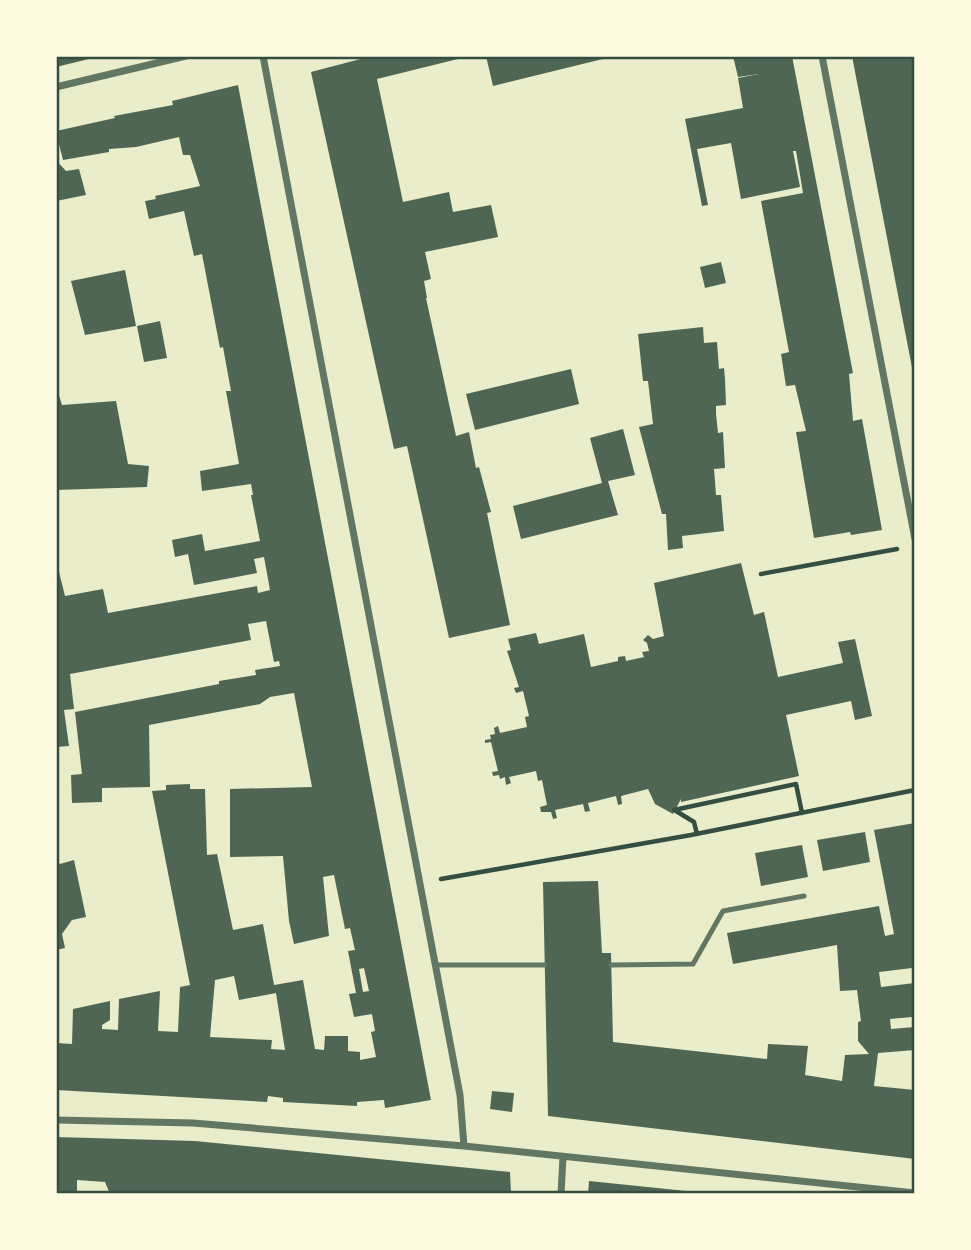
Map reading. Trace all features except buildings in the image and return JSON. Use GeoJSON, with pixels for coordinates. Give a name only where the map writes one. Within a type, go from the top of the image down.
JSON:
{"type":"FeatureCollection","features":[{"type":"Feature","properties":{"kind":"street"},"geometry":{"type":"LineString","coordinates":[[56,87],[186,56]]}},
{"type":"Feature","properties":{"kind":"street"},"geometry":{"type":"LineString","coordinates":[[264,56],[460,1095],[464,1146]]}},
{"type":"Feature","properties":{"kind":"street"},"geometry":{"type":"LineString","coordinates":[[822,56],[915,539]]}},
{"type":"Feature","properties":{"kind":"street"},"geometry":{"type":"LineString","coordinates":[[56,1120],[194,1123],[464,1146],[915,1193]]}},
{"type":"Feature","properties":{"kind":"street"},"geometry":{"type":"LineString","coordinates":[[561,1194],[564,1157]]}},
{"type":"Feature","properties":{"kind":"lane"},"geometry":{"type":"LineString","coordinates":[[611,965],[693,964],[723,911],[804,896]]}},
{"type":"Feature","properties":{"kind":"lane"},"geometry":{"type":"LineString","coordinates":[[435,965],[545,965]]}},
{"type":"Feature","properties":{"kind":"path"},"geometry":{"type":"LineString","coordinates":[[761,574],[902,548]]}},
{"type":"Feature","properties":{"kind":"path"},"geometry":{"type":"LineString","coordinates":[[697,834],[694,822],[674,810],[796,784],[802,813]]}},
{"type":"Feature","properties":{"kind":"path"},"geometry":{"type":"LineString","coordinates":[[419,883],[697,834],[915,790]]}}]}
